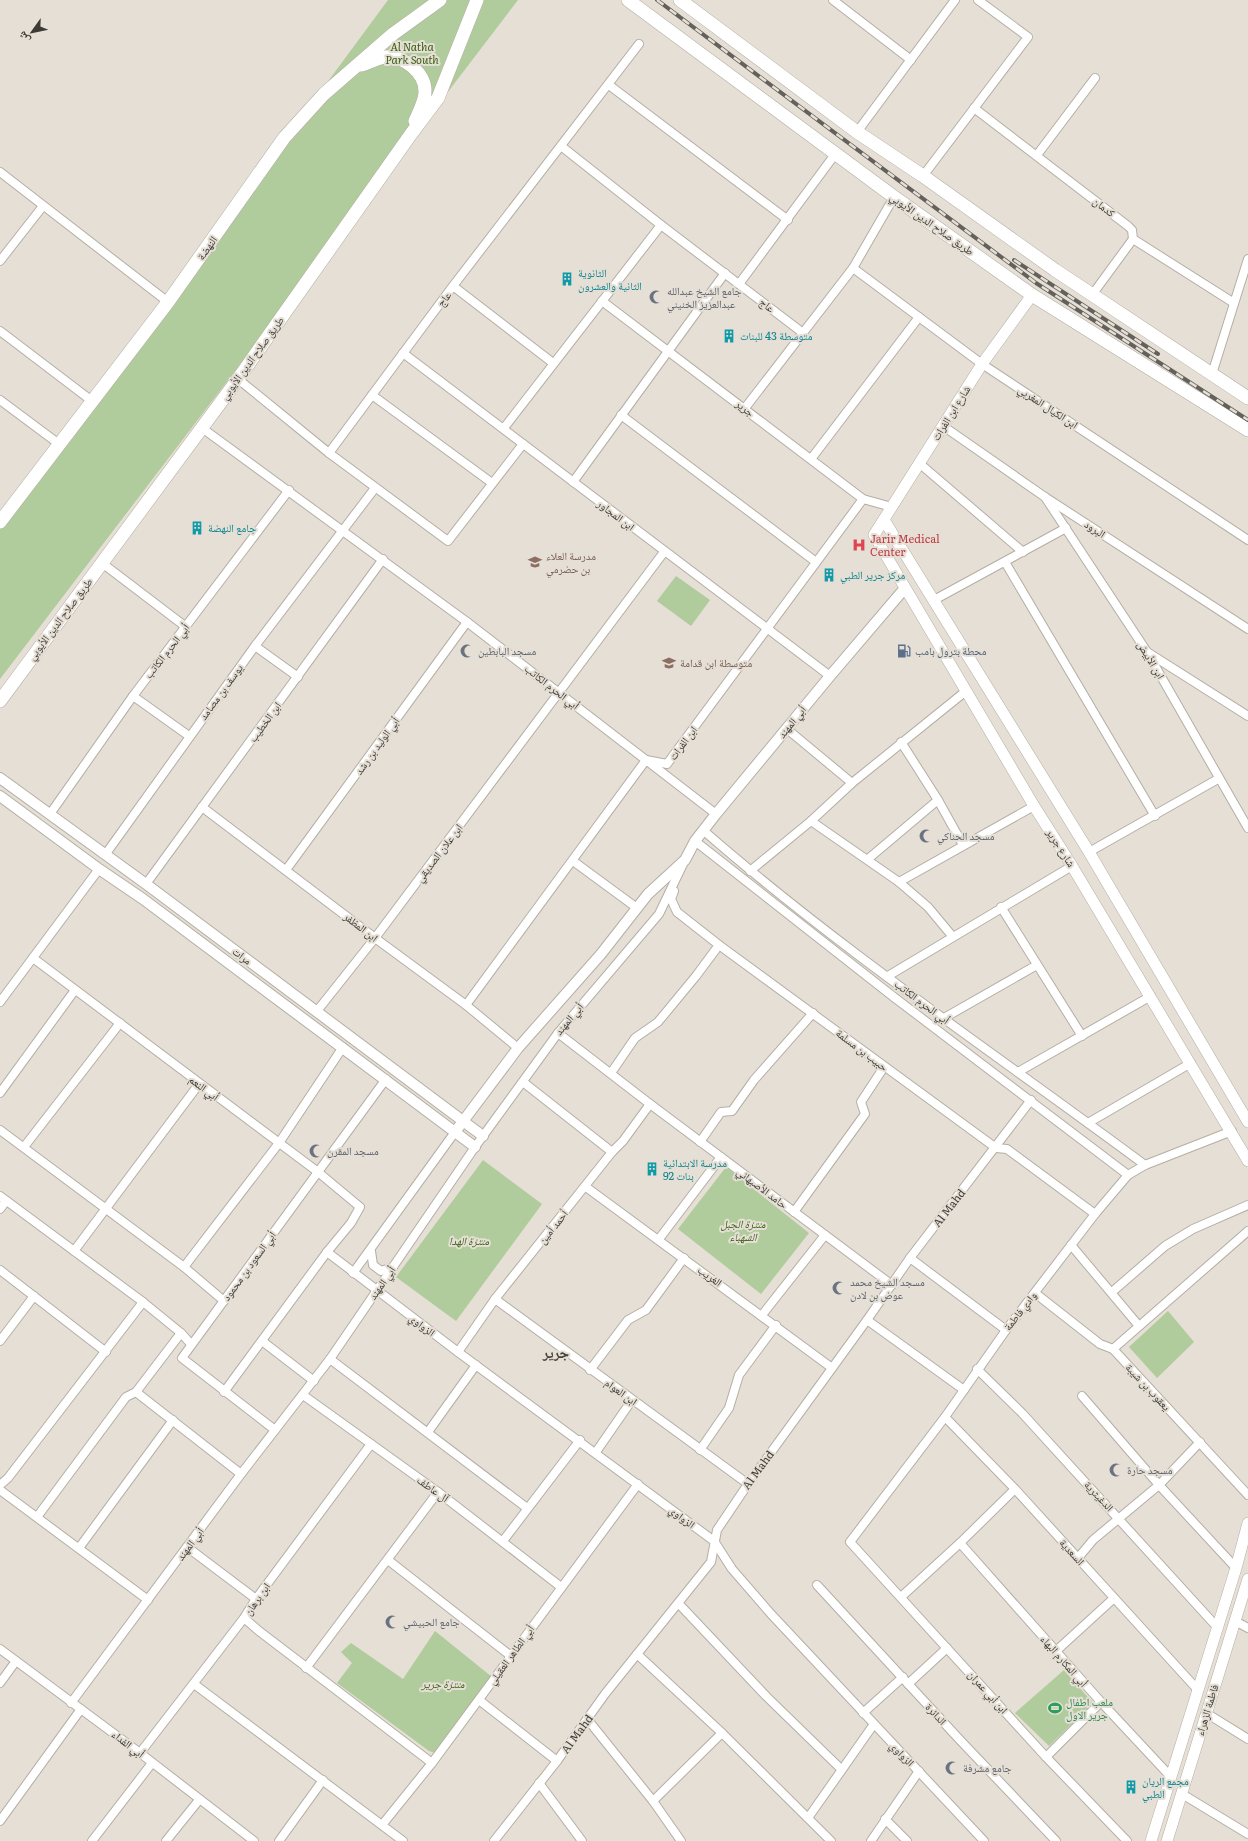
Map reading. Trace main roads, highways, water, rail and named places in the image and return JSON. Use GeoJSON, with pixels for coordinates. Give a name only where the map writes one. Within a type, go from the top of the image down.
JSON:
{"type":"FeatureCollection","features":[{"type":"Feature","properties":{"kind":"main road","name":"النهضة"},"geometry":{"type":"LineString","coordinates":[[0,522],[168,302],[284,138],[324,94],[351,69],[393,34],[440,0]]}},
{"type":"Feature","properties":{"kind":"main road","name":"طريق صلاح الدين الأيوبي"},"geometry":{"type":"LineString","coordinates":[[0,701],[238,380],[438,98],[477,0]]}},
{"type":"Feature","properties":{"kind":"main road","name":"طريق صلاح الدين الأيوبي"},"geometry":{"type":"LineString","coordinates":[[628,0],[894,197],[1032,294],[1248,430]]}},
{"type":"Feature","properties":{"kind":"main road"},"geometry":{"type":"LineString","coordinates":[[680,0],[857,132],[923,176],[1092,295],[1248,398]]}},
{"type":"Feature","properties":{"kind":"main road"},"geometry":{"type":"LineString","coordinates":[[351,69],[387,57],[403,61],[415,69],[423,79],[426,90],[411,134]]}},
{"type":"Feature","properties":{"kind":"main road","name":"شارع ابن الفرات"},"geometry":{"type":"LineString","coordinates":[[874,535],[982,364],[1032,294]]}},
{"type":"Feature","properties":{"kind":"main road","name":"شارع جرير"},"geometry":{"type":"LineString","coordinates":[[884,520],[1089,852],[1248,1122]]}},
{"type":"Feature","properties":{"kind":"main road","name":"شارع جرير"},"geometry":{"type":"LineString","coordinates":[[874,535],[1034,806],[1232,1130],[1248,1161]]}},
{"type":"Feature","properties":{"kind":"main road"},"geometry":{"type":"LineString","coordinates":[[1151,1841],[1197,1689],[1236,1568],[1248,1523]]}},
{"type":"Feature","properties":{"kind":"main road","name":"فاطمة الزهراء"},"geometry":{"type":"LineString","coordinates":[[1167,1841],[1248,1579]]}},
{"type":"Feature","properties":{"kind":"railway"},"geometry":{"type":"LineString","coordinates":[[657,0],[1036,283],[1248,420]]}},
{"type":"Feature","properties":{"kind":"railway"},"geometry":{"type":"LineString","coordinates":[[1014,260],[1158,354]]}},
{"type":"Feature","properties":{"kind":"place","name":"الثانوية الثانية والعشرون"},"geometry":{"type":"Point","coordinates":[567,279]}},
{"type":"Feature","properties":{"kind":"place","name":"جامع الشيخ عبدالله عبدالعزيز الخنيني"},"geometry":{"type":"Point","coordinates":[656,297]}},
{"type":"Feature","properties":{"kind":"place","name":"متوسطة 43 للبنات"},"geometry":{"type":"Point","coordinates":[729,336]}},
{"type":"Feature","properties":{"kind":"place","name":"جامع النهضة"},"geometry":{"type":"Point","coordinates":[197,528]}},
{"type":"Feature","properties":{"kind":"place","name":"Jarir Medical Center"},"geometry":{"type":"Point","coordinates":[859,545]}},
{"type":"Feature","properties":{"kind":"place","name":"مدرسة العلاء بن حضرمي"},"geometry":{"type":"Point","coordinates":[535,562]}},
{"type":"Feature","properties":{"kind":"place","name":"مركز جرير الطبي"},"geometry":{"type":"Point","coordinates":[829,575]}},
{"type":"Feature","properties":{"kind":"place","name":"مسجد البابطين"},"geometry":{"type":"Point","coordinates":[467,651]}},
{"type":"Feature","properties":{"kind":"place","name":"محطة بترول بامب"},"geometry":{"type":"Point","coordinates":[904,651]}},
{"type":"Feature","properties":{"kind":"place","name":"متوسطة ابن قدامة"},"geometry":{"type":"Point","coordinates":[669,663]}},
{"type":"Feature","properties":{"kind":"place","name":"مسجد الحناكي"},"geometry":{"type":"Point","coordinates":[926,836]}},
{"type":"Feature","properties":{"kind":"place","name":"مسجد المقرن"},"geometry":{"type":"Point","coordinates":[316,1151]}},
{"type":"Feature","properties":{"kind":"place","name":"مدرسة الابتدائية 92 بنات"},"geometry":{"type":"Point","coordinates":[652,1169]}},
{"type":"Feature","properties":{"kind":"place","name":"مسجد الشيخ محمد عوض بن لادن"},"geometry":{"type":"Point","coordinates":[839,1288]}},
{"type":"Feature","properties":{"kind":"place","name":"مسجد حارة"},"geometry":{"type":"Point","coordinates":[1116,1470]}},
{"type":"Feature","properties":{"kind":"place","name":"جامع الحبيشي"},"geometry":{"type":"Point","coordinates":[392,1622]}},
{"type":"Feature","properties":{"kind":"place","name":"ملعب اطفال جرير الاول"},"geometry":{"type":"Point","coordinates":[1055,1708]}},
{"type":"Feature","properties":{"kind":"place","name":"جامع مشرفة"},"geometry":{"type":"Point","coordinates":[952,1768]}},
{"type":"Feature","properties":{"kind":"place","name":"مجمع الريان الطبي"},"geometry":{"type":"Point","coordinates":[1131,1787]}},
{"type":"Feature","properties":{"kind":"district","name":"جرير"},"geometry":{"type":"Point","coordinates":[556,1353]}},
{"type":"Feature","properties":{"kind":"park label","name":"Al Natha Park South"},"geometry":{"type":"Point","coordinates":[412,53]}},
{"type":"Feature","properties":{"kind":"park label","name":"منتزة الجبل الشهباء"},"geometry":{"type":"Point","coordinates":[743,1230]}},
{"type":"Feature","properties":{"kind":"park label","name":"منتزة الهدا"},"geometry":{"type":"Point","coordinates":[469,1241]}},
{"type":"Feature","properties":{"kind":"park label","name":"منتزة جرير"},"geometry":{"type":"Point","coordinates":[443,1684]}}]}
